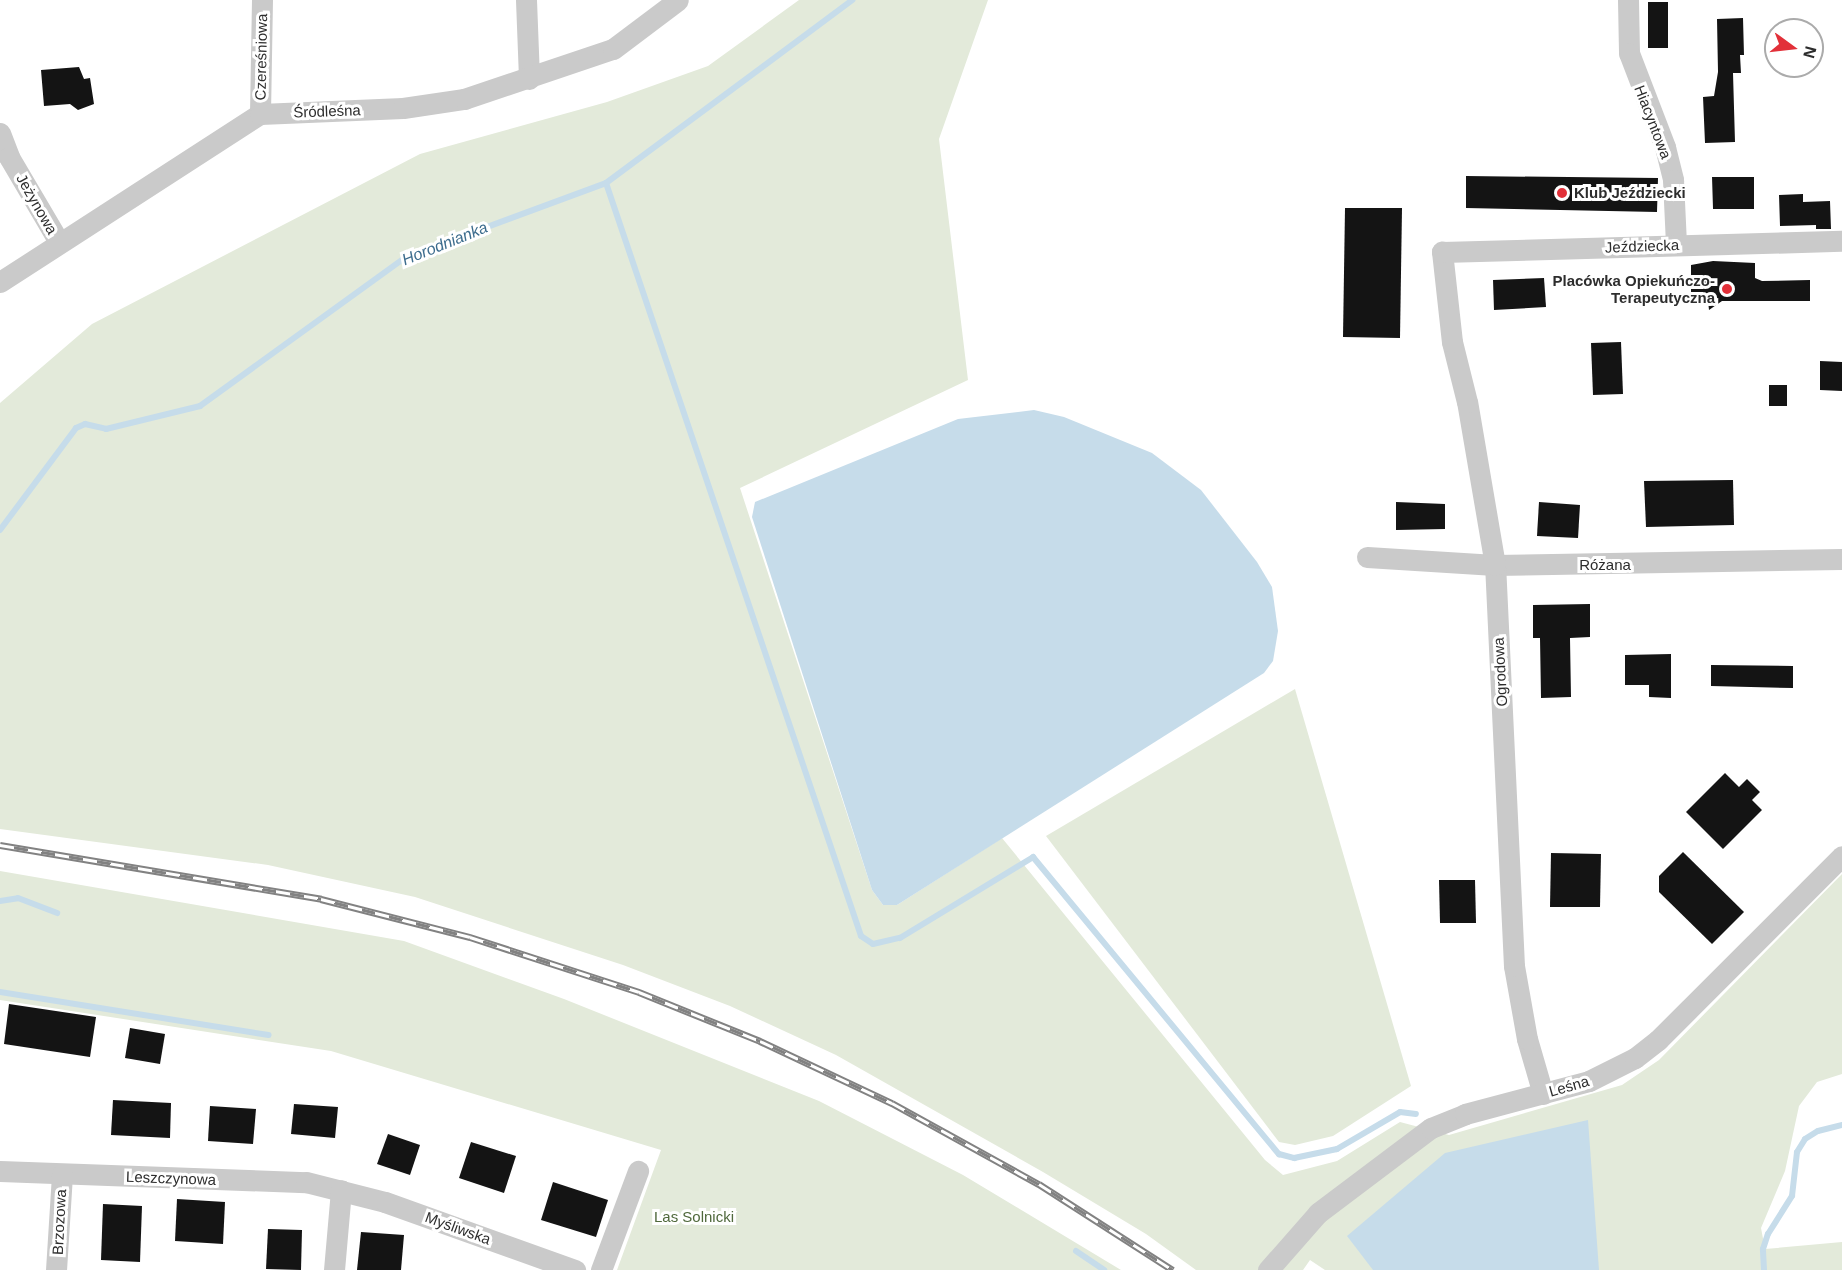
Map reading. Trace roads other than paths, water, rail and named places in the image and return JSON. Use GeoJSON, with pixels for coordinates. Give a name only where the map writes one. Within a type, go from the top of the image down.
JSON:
{"type":"FeatureCollection","features":[{"type":"Feature","properties":{"kind":"street","name":"Czereśniowa"},"geometry":{"type":"LineString","coordinates":[[260,114],[262,0]]}},
{"type":"Feature","properties":{"kind":"street"},"geometry":{"type":"LineString","coordinates":[[526,0],[529,79]]}},
{"type":"Feature","properties":{"kind":"street","name":"Śródleśna"},"geometry":{"type":"LineString","coordinates":[[260,114],[403,108],[464,99],[613,49],[678,0]]}},
{"type":"Feature","properties":{"kind":"street","name":"Hiacyntowa"},"geometry":{"type":"LineString","coordinates":[[1628,0],[1629,53],[1665,147],[1673,180],[1676,244]]}},
{"type":"Feature","properties":{"kind":"street"},"geometry":{"type":"LineString","coordinates":[[0,282],[260,114]]}},
{"type":"Feature","properties":{"kind":"street","name":"Jeżynowa"},"geometry":{"type":"LineString","coordinates":[[0,133],[9,157],[59,242]]}},
{"type":"Feature","properties":{"kind":"street","name":"Jeździecka"},"geometry":{"type":"LineString","coordinates":[[1442,252],[1842,241]]}},
{"type":"Feature","properties":{"kind":"street","name":"Ogrodowa"},"geometry":{"type":"LineString","coordinates":[[1442,252],[1452,342],[1467,402],[1495,565],[1514,966],[1527,1039],[1543,1094]]}},
{"type":"Feature","properties":{"kind":"street","name":"Różana"},"geometry":{"type":"LineString","coordinates":[[1367,557],[1495,565],[1842,560]]}},
{"type":"Feature","properties":{"kind":"street","name":"Leśna"},"geometry":{"type":"LineString","coordinates":[[1268,1270],[1318,1213],[1431,1128],[1614,1071],[1658,1040],[1842,856]]}},
{"type":"Feature","properties":{"kind":"street","name":"Leszczynowa"},"geometry":{"type":"LineString","coordinates":[[0,1171],[306,1182],[341,1190]]}},
{"type":"Feature","properties":{"kind":"street"},"geometry":{"type":"LineString","coordinates":[[601,1270],[638,1171]]}},
{"type":"Feature","properties":{"kind":"street","name":"Brzozowa"},"geometry":{"type":"LineString","coordinates":[[57,1270],[62,1174]]}},
{"type":"Feature","properties":{"kind":"street"},"geometry":{"type":"LineString","coordinates":[[334,1270],[341,1190]]}},
{"type":"Feature","properties":{"kind":"street","name":"Myśliwska"},"geometry":{"type":"LineString","coordinates":[[341,1190],[385,1202],[575,1270]]}},
{"type":"Feature","properties":{"kind":"water"},"geometry":{"type":"Polygon","coordinates":[[[1034,410],[1064,417],[1152,453],[1201,490],[1257,562],[1272,587],[1278,631],[1273,661],[1264,673],[897,905],[883,905],[872,890],[752,517],[755,502],[958,419],[1034,410]]]}},
{"type":"Feature","properties":{"kind":"water"},"geometry":{"type":"Polygon","coordinates":[[[1588,1120],[1599,1270],[1373,1270],[1347,1236],[1445,1153],[1588,1120]]]}},
{"type":"Feature","properties":{"kind":"waterway","name":"Horodnianka"},"geometry":{"type":"LineString","coordinates":[[0,530],[76,428],[85,424],[106,429],[200,406],[406,257],[606,183],[852,0]]}},
{"type":"Feature","properties":{"kind":"waterway"},"geometry":{"type":"LineString","coordinates":[[606,183],[861,936],[873,944],[900,938],[1033,857],[1279,1154],[1294,1158],[1337,1149],[1400,1112],[1416,1114]]}},
{"type":"Feature","properties":{"kind":"waterway"},"geometry":{"type":"LineString","coordinates":[[0,901],[18,898],[57,913]]}},
{"type":"Feature","properties":{"kind":"waterway"},"geometry":{"type":"LineString","coordinates":[[0,992],[269,1035]]}},
{"type":"Feature","properties":{"kind":"waterway"},"geometry":{"type":"LineString","coordinates":[[1764,1270],[1763,1249],[1768,1234],[1792,1196],[1797,1152],[1805,1139],[1818,1131],[1842,1125]]}},
{"type":"Feature","properties":{"kind":"waterway"},"geometry":{"type":"LineString","coordinates":[[1076,1251],[1104,1270]]}},
{"type":"Feature","properties":{"kind":"railway"},"geometry":{"type":"LineString","coordinates":[[0,845],[321,899],[470,937],[639,992],[760,1041],[892,1103],[1039,1184],[1173,1270]]}},
{"type":"Feature","properties":{"kind":"place","name":"Klub Jeździecki"},"geometry":{"type":"Point","coordinates":[1562,193]}},
{"type":"Feature","properties":{"kind":"place","name":"Placówka Opiekuńczo- Terapeutyczna"},"geometry":{"type":"Point","coordinates":[1727,289]}},
{"type":"Feature","properties":{"kind":"park label","name":"Las Solnicki"},"geometry":{"type":"Point","coordinates":[694,1217]}}]}
